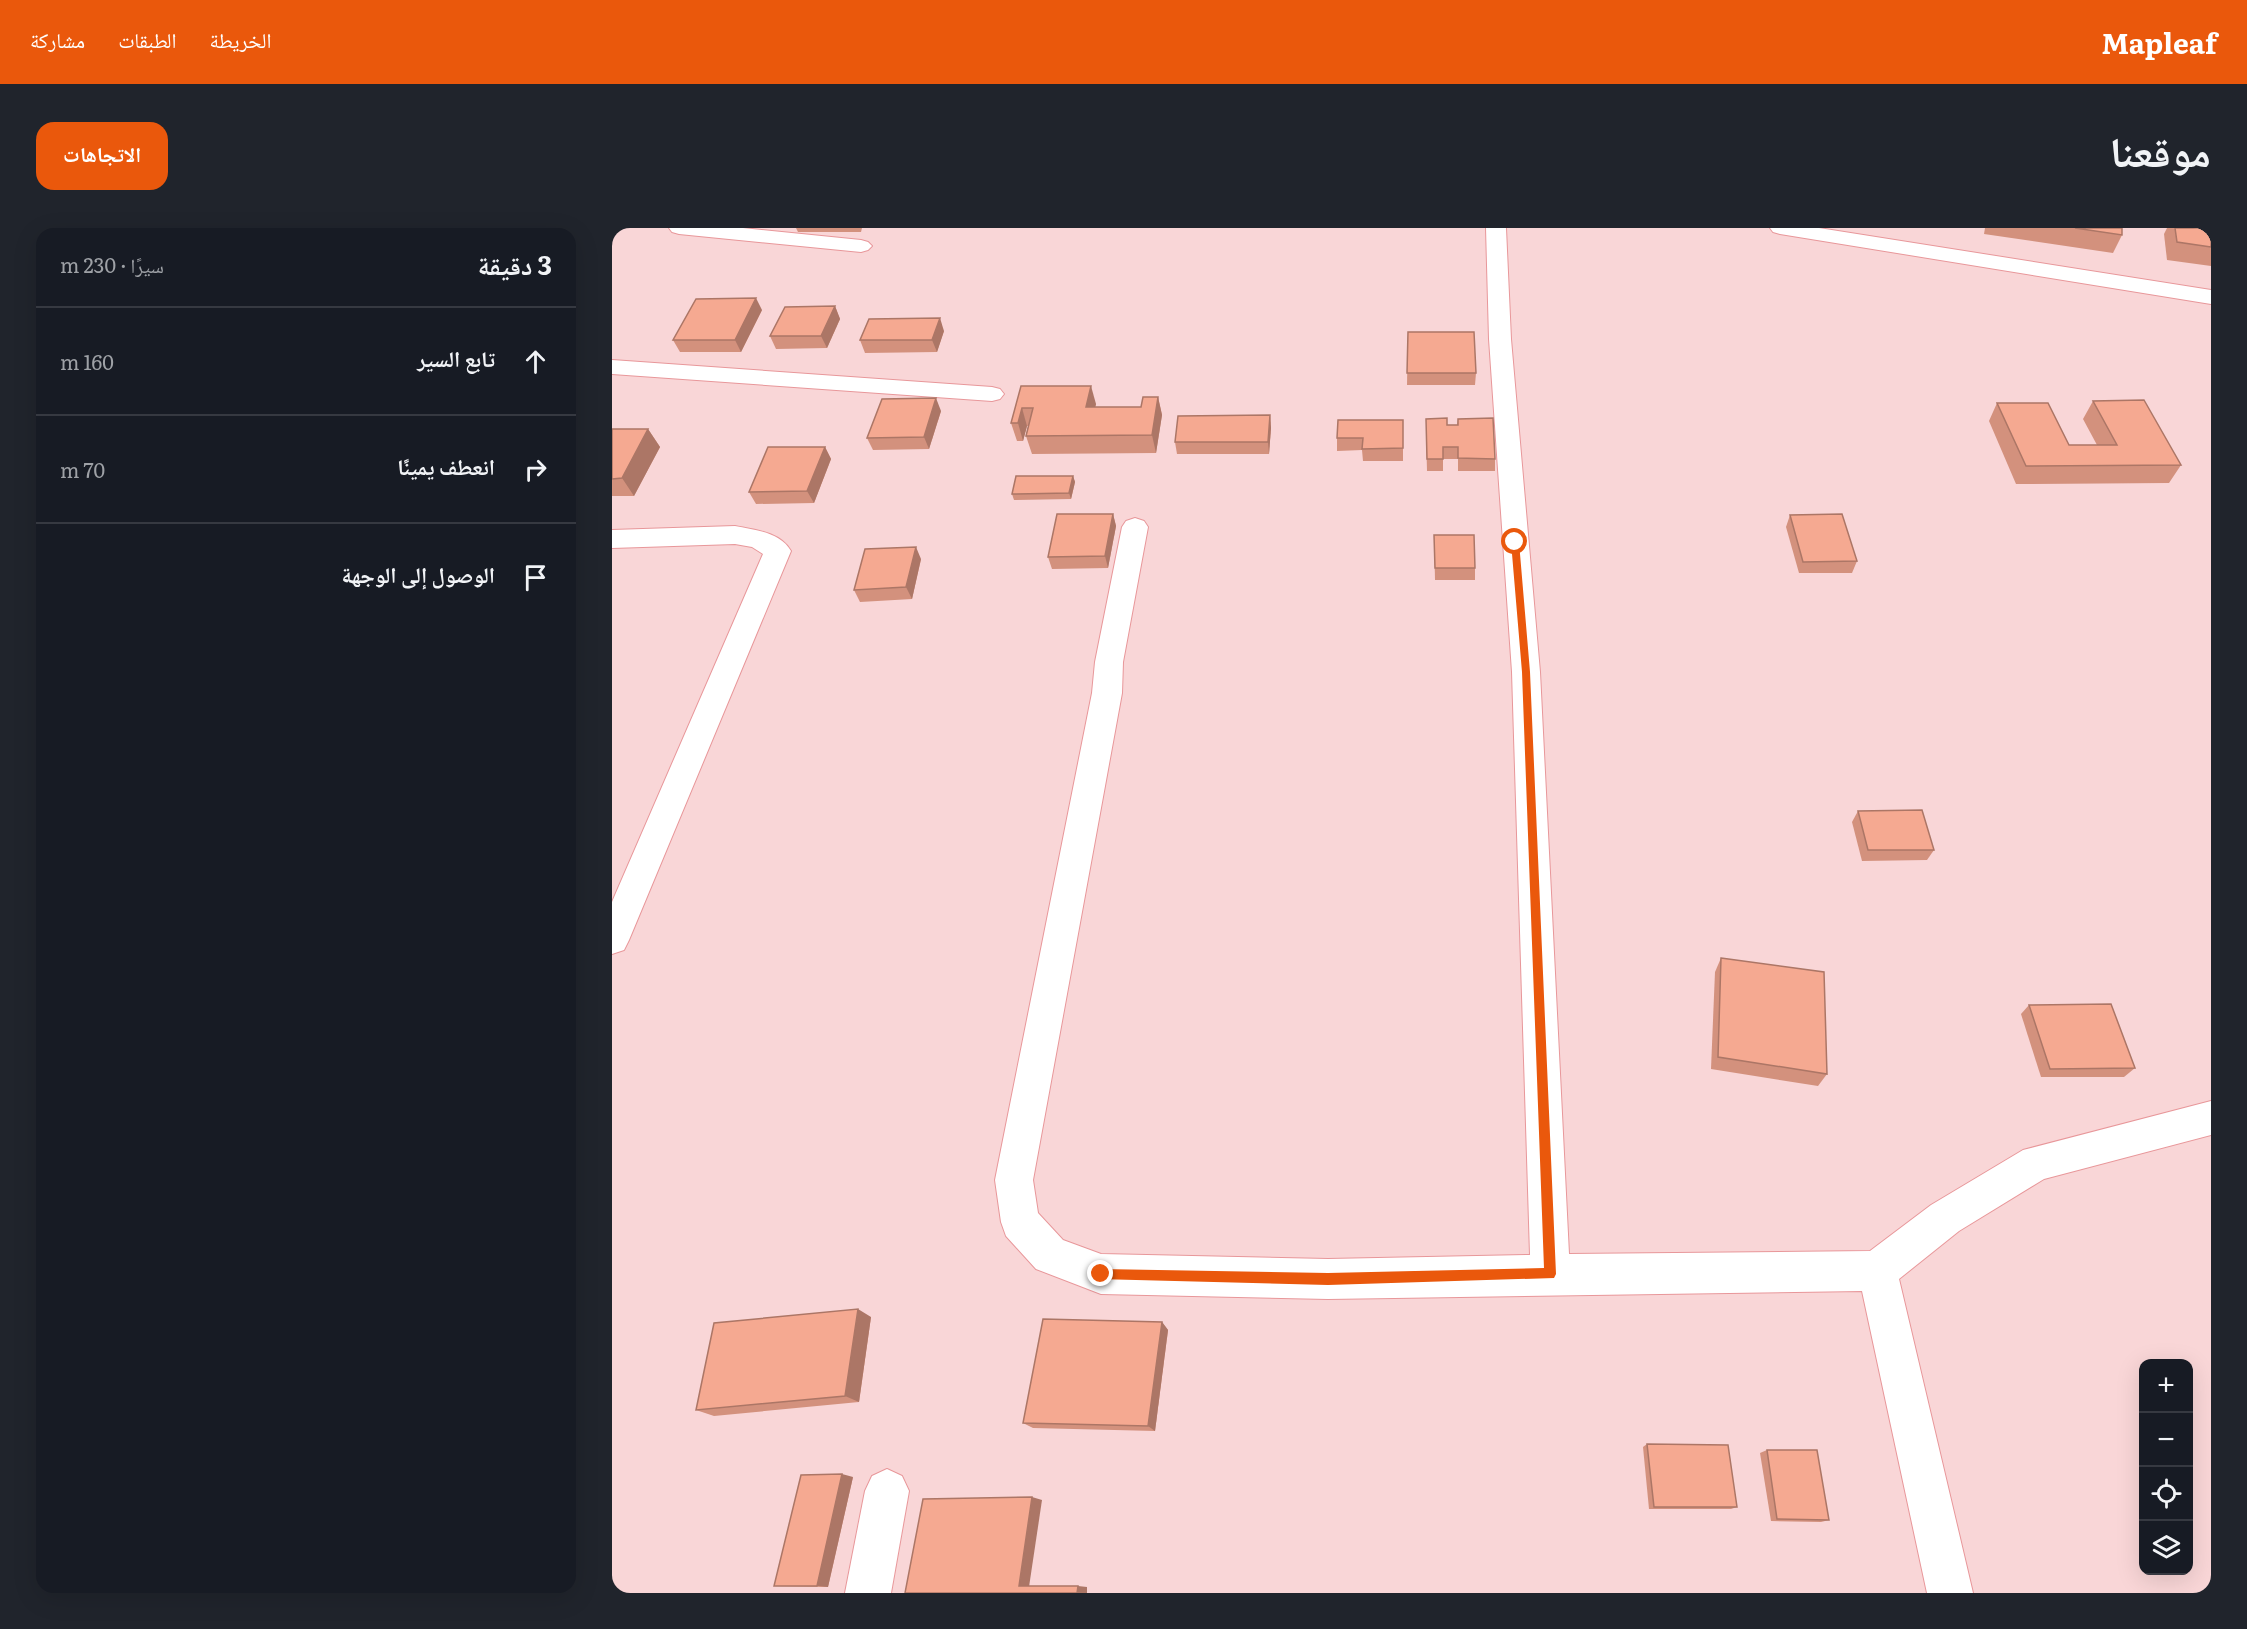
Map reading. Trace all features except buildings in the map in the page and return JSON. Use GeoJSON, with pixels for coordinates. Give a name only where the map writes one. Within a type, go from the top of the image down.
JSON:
{"type":"FeatureCollection","features":[{"type":"Feature","properties":{"kind":"street"},"geometry":{"type":"LineString","coordinates":[[679,228],[861,246]]}},
{"type":"Feature","properties":{"kind":"street"},"geometry":{"type":"LineString","coordinates":[[1496,228],[1500,339],[1526,672],[1550,1274]]}},
{"type":"Feature","properties":{"kind":"street"},"geometry":{"type":"LineString","coordinates":[[1780,228],[2211,297]]}},
{"type":"Feature","properties":{"kind":"street"},"geometry":{"type":"LineString","coordinates":[[612,367],[992,394]]}},
{"type":"Feature","properties":{"kind":"street"},"geometry":{"type":"LineString","coordinates":[[1135,527],[1109,662],[1107,693],[1014,1180],[1020,1222],[1050,1255],[1101,1274],[1328,1279],[1877,1271],[1945,1218],[2036,1163],[2211,1118]]}},
{"type":"Feature","properties":{"kind":"street"},"geometry":{"type":"LineString","coordinates":[[612,539],[735,535],[760,540],[778,551],[612,940]]}},
{"type":"Feature","properties":{"kind":"street"},"geometry":{"type":"LineString","coordinates":[[1877,1271],[1950,1593]]}},
{"type":"Feature","properties":{"kind":"street"},"geometry":{"type":"LineString","coordinates":[[868,1593],[887,1491]]}},
{"type":"Feature","properties":{"kind":"route"},"geometry":{"type":"LineString","coordinates":[[1101,1274],[1328,1279],[1550,1274],[1526,672],[1515,542]]}}]}
